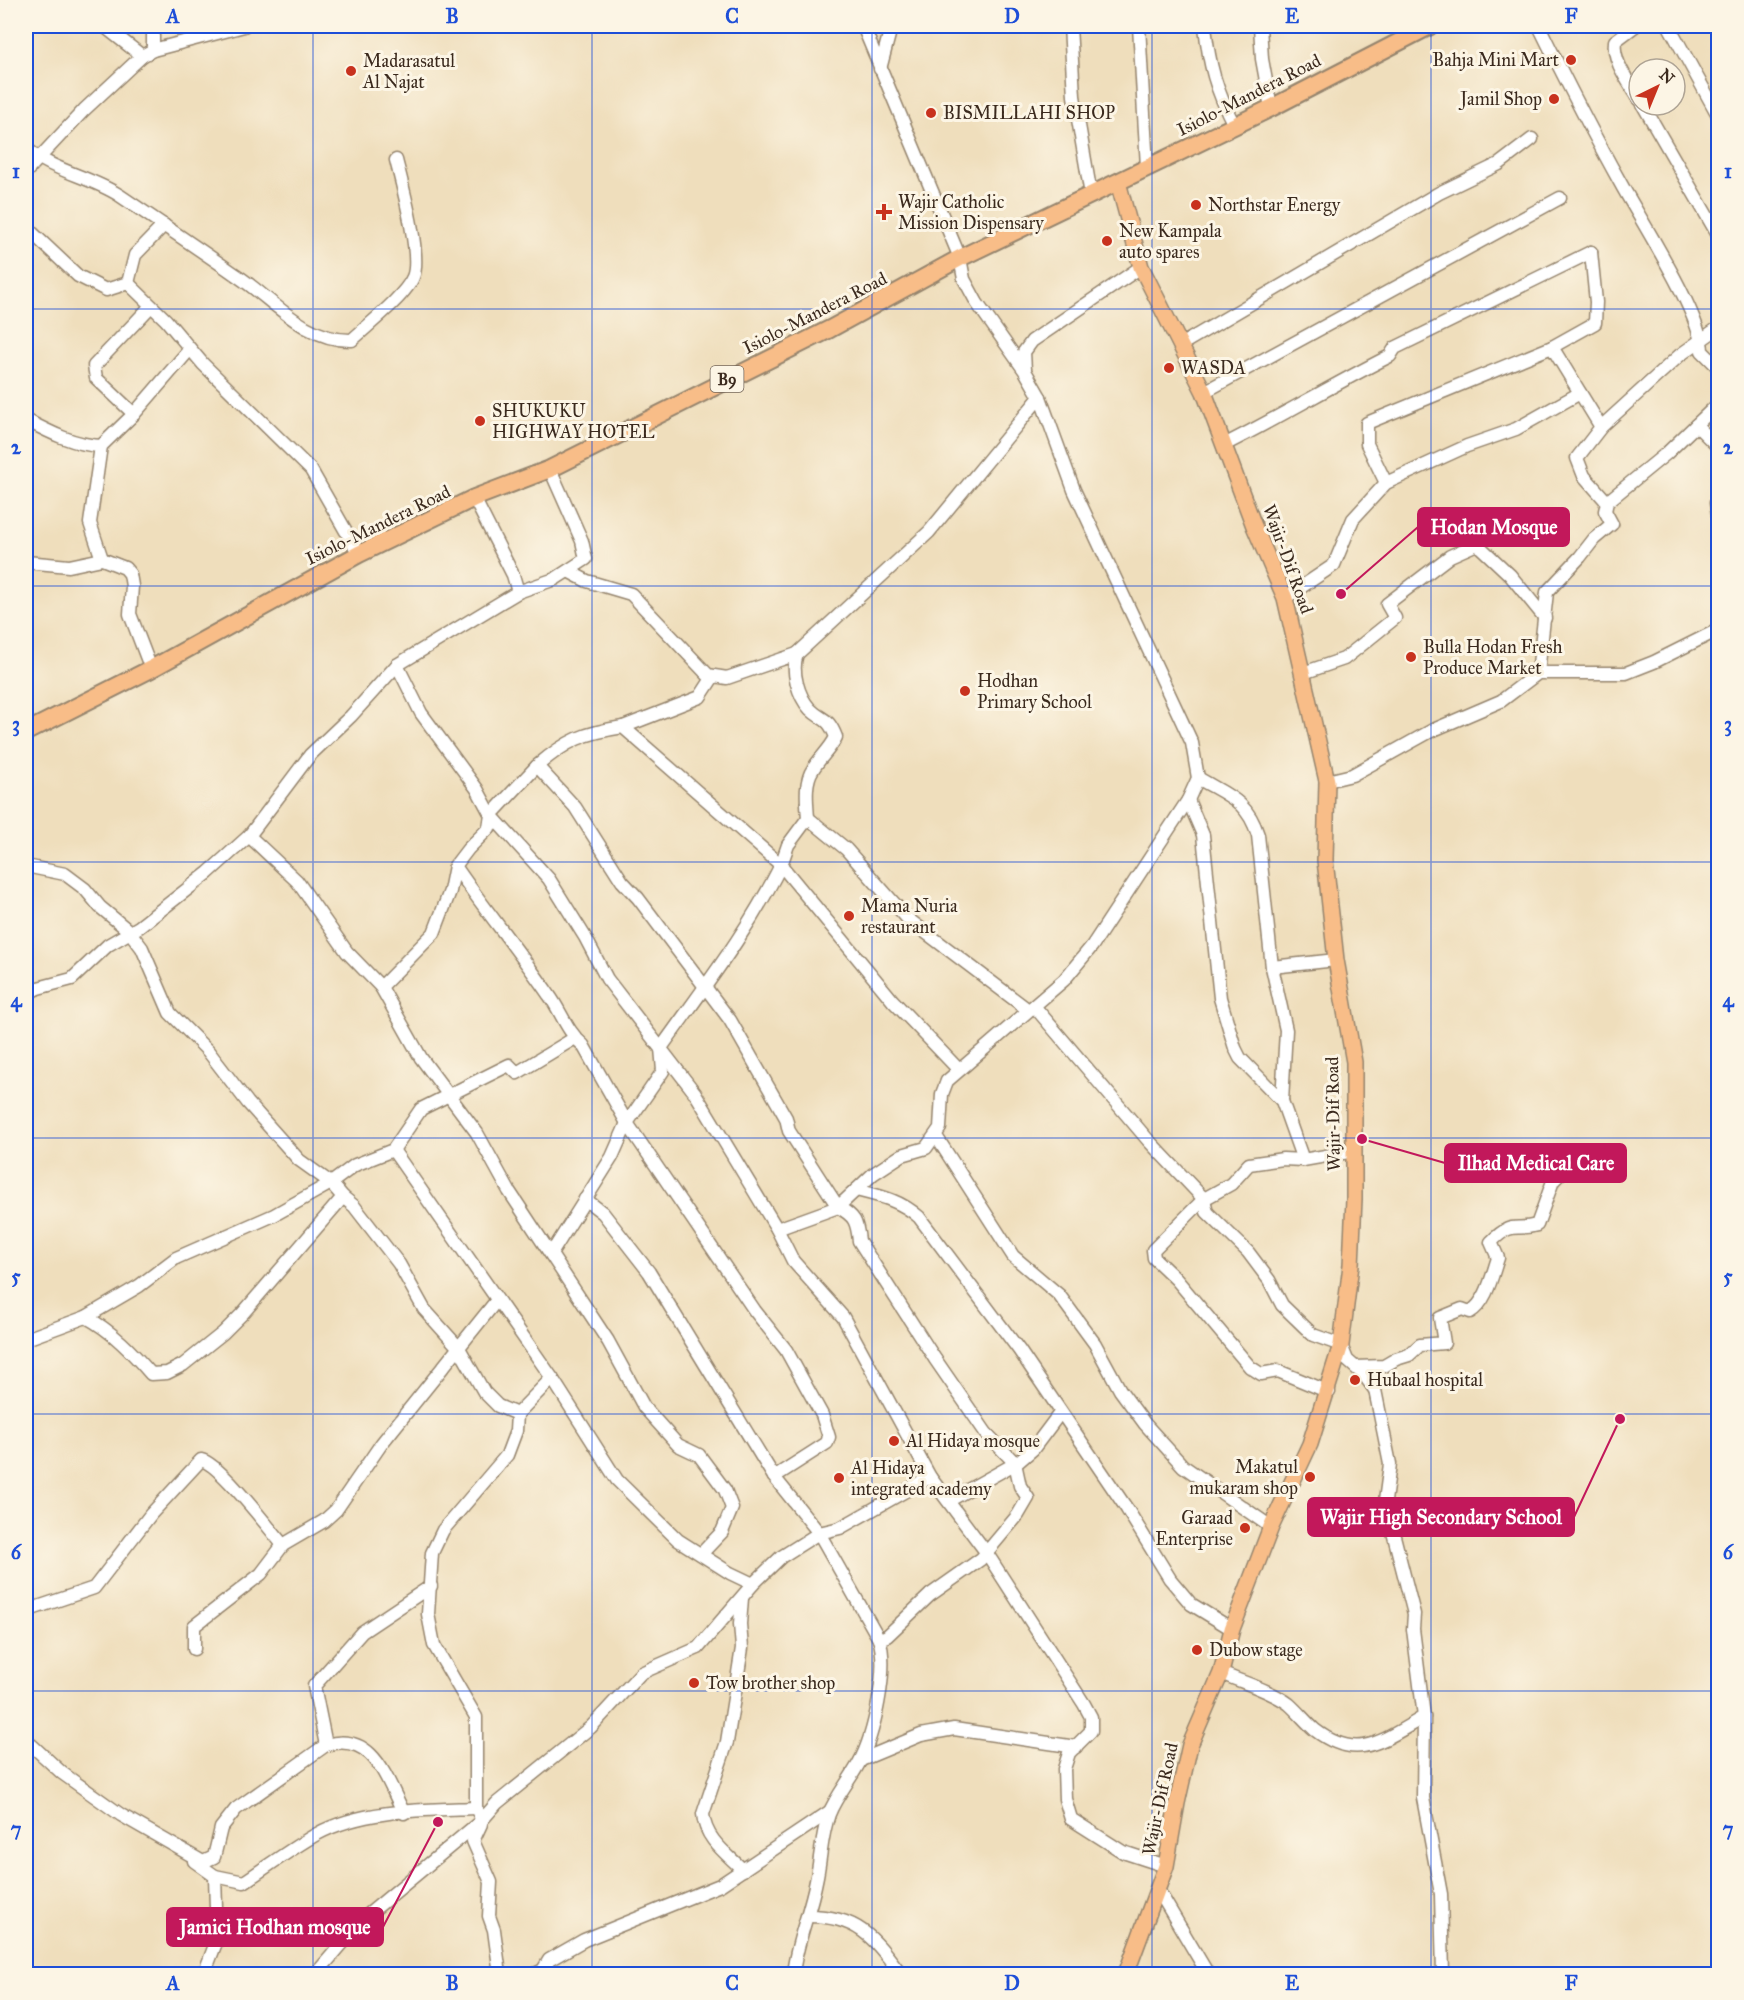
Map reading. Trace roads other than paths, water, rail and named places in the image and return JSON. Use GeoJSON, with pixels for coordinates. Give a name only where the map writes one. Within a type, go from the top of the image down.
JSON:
{"type":"FeatureCollection","features":[{"type":"Feature","properties":{"kind":"highway","name":"Isiolo-Mandera Road"},"geometry":{"type":"LineString","coordinates":[[26,732],[151,669],[359,554],[474,498],[550,469],[830,329],[960,258],[1271,108],[1430,26]]}},
{"type":"Feature","properties":{"kind":"main road","name":"Wajir-Dif Road"},"geometry":{"type":"LineString","coordinates":[[1118,182],[1141,267],[1182,344],[1204,392],[1285,598],[1327,781],[1324,860],[1336,960],[1354,1062],[1351,1265],[1341,1346],[1329,1392],[1310,1444],[1271,1527],[1232,1629],[1221,1674],[1190,1745],[1166,1866],[1126,1974]]}},
{"type":"Feature","properties":{"kind":"street"},"geometry":{"type":"LineString","coordinates":[[105,26],[142,57]]}},
{"type":"Feature","properties":{"kind":"street"},"geometry":{"type":"LineString","coordinates":[[153,26],[153,50]]}},
{"type":"Feature","properties":{"kind":"street"},"geometry":{"type":"LineString","coordinates":[[26,172],[142,57],[153,50],[244,26]]}},
{"type":"Feature","properties":{"kind":"street"},"geometry":{"type":"LineString","coordinates":[[777,1229],[838,1207],[856,1190],[902,1155],[926,1148],[936,1136],[941,1122],[942,1094],[946,1081],[1064,980],[1092,946],[1188,800],[1198,778],[1192,743],[1074,490],[1040,398],[1025,371],[976,303],[964,279],[960,258],[863,26]]}},
{"type":"Feature","properties":{"kind":"street"},"geometry":{"type":"LineString","coordinates":[[880,69],[890,35],[889,26]]}},
{"type":"Feature","properties":{"kind":"street"},"geometry":{"type":"LineString","coordinates":[[1070,26],[1074,96],[1091,195]]}},
{"type":"Feature","properties":{"kind":"street"},"geometry":{"type":"LineString","coordinates":[[1139,26],[1147,167]]}},
{"type":"Feature","properties":{"kind":"street"},"geometry":{"type":"LineString","coordinates":[[1205,26],[1208,60],[1216,89],[1234,125]]}},
{"type":"Feature","properties":{"kind":"street"},"geometry":{"type":"LineString","coordinates":[[1260,26],[1262,58],[1271,108]]}},
{"type":"Feature","properties":{"kind":"street"},"geometry":{"type":"LineString","coordinates":[[1539,26],[1620,183],[1683,296],[1702,340],[1702,351],[1719,367]]}},
{"type":"Feature","properties":{"kind":"street"},"geometry":{"type":"LineString","coordinates":[[1627,78],[1615,56],[1614,47],[1615,41],[1635,26]]}},
{"type":"Feature","properties":{"kind":"street"},"geometry":{"type":"LineString","coordinates":[[1669,26],[1719,115]]}},
{"type":"Feature","properties":{"kind":"street"},"geometry":{"type":"LineString","coordinates":[[1650,117],[1719,235]]}},
{"type":"Feature","properties":{"kind":"street"},"geometry":{"type":"LineString","coordinates":[[1182,344],[1439,193],[1499,164],[1532,139]]}},
{"type":"Feature","properties":{"kind":"street"},"geometry":{"type":"LineString","coordinates":[[26,148],[38,159],[106,187],[245,281],[297,322],[340,340],[352,340],[413,278],[417,264],[415,244],[396,160]]}},
{"type":"Feature","properties":{"kind":"street"},"geometry":{"type":"LineString","coordinates":[[1204,392],[1560,198]]}},
{"type":"Feature","properties":{"kind":"street"},"geometry":{"type":"LineString","coordinates":[[128,283],[135,255],[164,225]]}},
{"type":"Feature","properties":{"kind":"street"},"geometry":{"type":"LineString","coordinates":[[26,227],[78,276],[90,283],[106,290],[128,283]]}},
{"type":"Feature","properties":{"kind":"street"},"geometry":{"type":"LineString","coordinates":[[1224,445],[1279,417],[1322,390],[1390,356],[1395,348],[1591,252],[1596,302],[1595,323],[1552,347],[1367,423],[1367,444],[1386,483]]}},
{"type":"Feature","properties":{"kind":"street"},"geometry":{"type":"LineString","coordinates":[[1025,371],[1023,352],[1032,341],[1141,267]]}},
{"type":"Feature","properties":{"kind":"street"},"geometry":{"type":"LineString","coordinates":[[128,283],[190,349],[311,470],[359,554]]}},
{"type":"Feature","properties":{"kind":"street"},"geometry":{"type":"LineString","coordinates":[[134,414],[96,378],[94,366],[151,306]]}},
{"type":"Feature","properties":{"kind":"street"},"geometry":{"type":"LineString","coordinates":[[1607,502],[1584,476],[1577,458],[1601,427],[1680,355],[1719,328]]}},
{"type":"Feature","properties":{"kind":"street"},"geometry":{"type":"LineString","coordinates":[[1552,347],[1601,427]]}},
{"type":"Feature","properties":{"kind":"street"},"geometry":{"type":"LineString","coordinates":[[102,559],[90,523],[101,446],[134,414],[190,349]]}},
{"type":"Feature","properties":{"kind":"street"},"geometry":{"type":"LineString","coordinates":[[1285,598],[1334,565],[1353,519],[1386,483],[1467,446],[1516,429],[1580,393]]}},
{"type":"Feature","properties":{"kind":"street"},"geometry":{"type":"LineString","coordinates":[[568,571],[587,581],[631,594],[702,670],[713,677],[726,678],[797,654],[929,532],[1040,398]]}},
{"type":"Feature","properties":{"kind":"street"},"geometry":{"type":"LineString","coordinates":[[1538,674],[1547,592],[1594,538],[1612,524],[1605,511],[1607,502],[1719,404]]}},
{"type":"Feature","properties":{"kind":"street"},"geometry":{"type":"LineString","coordinates":[[26,420],[53,434],[89,446],[101,446]]}},
{"type":"Feature","properties":{"kind":"street"},"geometry":{"type":"LineString","coordinates":[[1696,425],[1719,447]]}},
{"type":"Feature","properties":{"kind":"street"},"geometry":{"type":"LineString","coordinates":[[26,994],[38,988],[72,980],[108,945],[139,927],[188,890],[249,836],[310,755],[351,716],[397,665],[518,591],[555,579],[586,559],[582,541],[550,469]]}},
{"type":"Feature","properties":{"kind":"street"},"geometry":{"type":"LineString","coordinates":[[1719,492],[1716,503],[1719,518]]}},
{"type":"Feature","properties":{"kind":"street"},"geometry":{"type":"LineString","coordinates":[[474,498],[513,575],[518,591]]}},
{"type":"Feature","properties":{"kind":"street"},"geometry":{"type":"LineString","coordinates":[[1303,673],[1344,659],[1395,618],[1387,604],[1450,556],[1477,544],[1510,575],[1545,618]]}},
{"type":"Feature","properties":{"kind":"street"},"geometry":{"type":"LineString","coordinates":[[26,562],[69,566],[102,559],[125,568],[130,574],[132,586],[130,614],[151,669]]}},
{"type":"Feature","properties":{"kind":"street"},"geometry":{"type":"LineString","coordinates":[[1327,781],[1352,775],[1431,731],[1502,701],[1538,674],[1626,673],[1719,630]]}},
{"type":"Feature","properties":{"kind":"street"},"geometry":{"type":"LineString","coordinates":[[551,1254],[612,1157],[627,1123],[663,1071],[661,1048],[739,942],[781,864],[788,845],[808,818],[807,796],[812,770],[830,750],[836,737],[830,723],[811,710],[801,694],[794,669],[797,654]]}},
{"type":"Feature","properties":{"kind":"street"},"geometry":{"type":"LineString","coordinates":[[397,665],[421,713],[477,789],[491,815],[549,879],[608,979],[695,1093],[777,1229],[793,1261],[843,1317],[930,1477],[950,1500],[986,1552],[1090,1717],[1091,1731],[1069,1754],[1064,1769],[1065,1799],[1071,1819],[1123,1852],[1166,1866]]}},
{"type":"Feature","properties":{"kind":"street"},"geometry":{"type":"LineString","coordinates":[[381,987],[434,933],[450,891],[455,866],[489,828],[491,815],[537,766],[559,747],[575,738],[593,732],[623,727],[700,697],[713,677]]}},
{"type":"Feature","properties":{"kind":"street"},"geometry":{"type":"LineString","coordinates":[[623,727],[781,864],[893,1001],[959,1070]]}},
{"type":"Feature","properties":{"kind":"street"},"geometry":{"type":"LineString","coordinates":[[537,766],[574,807],[622,881],[638,898],[730,1020],[786,1118],[789,1131],[838,1207],[852,1214],[857,1223],[860,1241],[935,1359],[987,1433],[1015,1463],[1020,1486],[1028,1498],[1018,1515],[981,1559],[930,1595],[887,1636],[879,1639]]}},
{"type":"Feature","properties":{"kind":"street"},"geometry":{"type":"LineString","coordinates":[[1198,778],[1243,805],[1252,816],[1258,835],[1272,967],[1286,1030],[1282,1101],[1303,1160]]}},
{"type":"Feature","properties":{"kind":"street"},"geometry":{"type":"LineString","coordinates":[[1188,800],[1203,835],[1220,998],[1235,1048],[1240,1058],[1282,1101]]}},
{"type":"Feature","properties":{"kind":"street"},"geometry":{"type":"LineString","coordinates":[[808,818],[846,849],[908,919],[1031,1008],[1148,1140],[1204,1199],[1207,1212],[1248,1252],[1269,1280],[1282,1305],[1313,1335],[1341,1346],[1347,1360],[1356,1367],[1375,1390],[1390,1464],[1385,1501],[1414,1614],[1413,1629],[1424,1718],[1423,1798],[1441,1894],[1443,1974]]}},
{"type":"Feature","properties":{"kind":"street"},"geometry":{"type":"LineString","coordinates":[[249,836],[297,881],[347,952],[381,987],[421,1058],[448,1098],[477,1133],[509,1191],[608,1341],[644,1407],[678,1445],[699,1455],[725,1490],[732,1508],[722,1533],[701,1554]]}},
{"type":"Feature","properties":{"kind":"street"},"geometry":{"type":"LineString","coordinates":[[26,866],[65,874],[129,931],[142,948],[170,1013],[208,1051],[248,1103],[299,1160],[331,1183],[354,1206],[399,1264],[424,1309],[459,1348],[483,1392],[498,1406],[517,1414]]}},
{"type":"Feature","properties":{"kind":"street"},"geometry":{"type":"LineString","coordinates":[[455,866],[493,922],[550,996],[575,1038],[583,1045],[627,1123],[755,1311],[786,1350],[822,1415],[829,1437],[826,1443],[774,1477]]}},
{"type":"Feature","properties":{"kind":"street"},"geometry":{"type":"LineString","coordinates":[[1272,967],[1336,960]]}},
{"type":"Feature","properties":{"kind":"street"},"geometry":{"type":"LineString","coordinates":[[26,1339],[86,1317],[139,1286],[176,1258],[274,1215],[331,1183],[355,1165],[393,1150],[421,1109],[448,1098],[509,1065],[517,1073],[575,1038]]}},
{"type":"Feature","properties":{"kind":"street"},"geometry":{"type":"LineString","coordinates":[[936,1136],[1013,1256],[1059,1295],[1095,1344],[1120,1390],[1145,1424],[1184,1466],[1271,1527]]}},
{"type":"Feature","properties":{"kind":"street"},"geometry":{"type":"LineString","coordinates":[[393,1150],[552,1378],[617,1480],[678,1540],[730,1573],[753,1584]]}},
{"type":"Feature","properties":{"kind":"street"},"geometry":{"type":"LineString","coordinates":[[1329,1392],[1278,1371],[1261,1374],[1250,1368],[1176,1280],[1154,1258],[1153,1250],[1204,1199],[1231,1184],[1249,1164],[1283,1159],[1303,1160],[1354,1151]]}},
{"type":"Feature","properties":{"kind":"street"},"geometry":{"type":"LineString","coordinates":[[1356,1367],[1384,1366],[1409,1355],[1420,1345],[1444,1343],[1440,1318],[1462,1310],[1470,1312],[1478,1307],[1486,1290],[1498,1258],[1491,1242],[1502,1231],[1516,1226],[1537,1226],[1553,1180],[1570,1164]]}},
{"type":"Feature","properties":{"kind":"street"},"geometry":{"type":"LineString","coordinates":[[856,1190],[890,1198],[906,1205],[919,1217],[1019,1350],[1127,1509],[1170,1580],[1191,1604],[1232,1629]]}},
{"type":"Feature","properties":{"kind":"street"},"geometry":{"type":"LineString","coordinates":[[86,1317],[100,1324],[134,1354],[151,1374],[167,1373],[183,1365],[243,1313],[343,1197]]}},
{"type":"Feature","properties":{"kind":"street"},"geometry":{"type":"LineString","coordinates":[[585,1199],[603,1213],[648,1272],[774,1477],[819,1533],[883,1650],[882,1690],[861,1760],[830,1812],[817,1860],[817,1880],[798,1944],[793,1974]]}},
{"type":"Feature","properties":{"kind":"street"},"geometry":{"type":"LineString","coordinates":[[194,1649],[194,1626],[243,1585],[261,1574],[283,1545],[324,1521],[336,1510],[382,1443],[497,1300]]}},
{"type":"Feature","properties":{"kind":"street"},"geometry":{"type":"LineString","coordinates":[[482,1820],[476,1808],[476,1717],[434,1644],[428,1614],[434,1543],[507,1455],[516,1431],[517,1414],[552,1378]]}},
{"type":"Feature","properties":{"kind":"street"},"geometry":{"type":"LineString","coordinates":[[950,1500],[1015,1463],[1033,1449],[1060,1413]]}},
{"type":"Feature","properties":{"kind":"street"},"geometry":{"type":"LineString","coordinates":[[26,1611],[94,1588],[108,1574],[134,1534],[201,1460],[210,1464],[249,1503],[283,1545]]}},
{"type":"Feature","properties":{"kind":"street"},"geometry":{"type":"LineString","coordinates":[[316,1974],[364,1918],[482,1820],[496,1803],[591,1727],[641,1673],[698,1648],[742,1596],[781,1557],[819,1533],[840,1528],[930,1477]]}},
{"type":"Feature","properties":{"kind":"street"},"geometry":{"type":"LineString","coordinates":[[326,1745],[314,1686],[319,1678],[362,1632],[431,1586]]}},
{"type":"Feature","properties":{"kind":"street"},"geometry":{"type":"LineString","coordinates":[[742,1596],[740,1624],[742,1648],[729,1731],[703,1814],[704,1825],[712,1839],[742,1870]]}},
{"type":"Feature","properties":{"kind":"street"},"geometry":{"type":"LineString","coordinates":[[1221,1674],[1288,1704],[1314,1729],[1335,1743],[1353,1748],[1374,1744],[1424,1718]]}},
{"type":"Feature","properties":{"kind":"street"},"geometry":{"type":"LineString","coordinates":[[861,1760],[921,1735],[954,1729],[1076,1747]]}},
{"type":"Feature","properties":{"kind":"street"},"geometry":{"type":"LineString","coordinates":[[26,1740],[62,1773],[121,1815],[161,1837],[196,1861],[210,1861],[214,1857],[221,1828],[236,1809],[326,1745],[338,1742],[354,1743],[375,1757],[404,1813]]}},
{"type":"Feature","properties":{"kind":"street"},"geometry":{"type":"LineString","coordinates":[[161,1837],[215,1876],[243,1882],[319,1833],[353,1820],[404,1813],[476,1808]]}},
{"type":"Feature","properties":{"kind":"street"},"geometry":{"type":"LineString","coordinates":[[535,1974],[543,1970],[549,1960],[584,1940],[720,1885],[830,1812]]}},
{"type":"Feature","properties":{"kind":"street"},"geometry":{"type":"LineString","coordinates":[[482,1820],[472,1841],[491,1882],[489,1916],[494,1930],[500,1974]]}},
{"type":"Feature","properties":{"kind":"street"},"geometry":{"type":"LineString","coordinates":[[204,1974],[217,1940],[215,1876]]}},
{"type":"Feature","properties":{"kind":"street"},"geometry":{"type":"LineString","coordinates":[[1157,1888],[1208,1974]]}},
{"type":"Feature","properties":{"kind":"street"},"geometry":{"type":"LineString","coordinates":[[808,1916],[842,1919],[858,1926],[884,1951],[901,1974]]}},
{"type":"Feature","properties":{"kind":"place","name":"Bahja Mini Mart"},"geometry":{"type":"Point","coordinates":[1571,60]}},
{"type":"Feature","properties":{"kind":"place","name":"Madarasatul Al Najat"},"geometry":{"type":"Point","coordinates":[351,71]}},
{"type":"Feature","properties":{"kind":"place","name":"Jamil Shop"},"geometry":{"type":"Point","coordinates":[1554,99]}},
{"type":"Feature","properties":{"kind":"place","name":"BISMILLAHI SHOP"},"geometry":{"type":"Point","coordinates":[931,113]}},
{"type":"Feature","properties":{"kind":"place","name":"Northstar Energy"},"geometry":{"type":"Point","coordinates":[1196,205]}},
{"type":"Feature","properties":{"kind":"place","name":"Wajir Catholic Mission Dispensary"},"geometry":{"type":"Point","coordinates":[884,212]}},
{"type":"Feature","properties":{"kind":"place","name":"New Kampala auto spares"},"geometry":{"type":"Point","coordinates":[1107,241]}},
{"type":"Feature","properties":{"kind":"place","name":"WASDA"},"geometry":{"type":"Point","coordinates":[1169,368]}},
{"type":"Feature","properties":{"kind":"place","name":"SHUKUKU HIGHWAY HOTEL"},"geometry":{"type":"Point","coordinates":[480,421]}},
{"type":"Feature","properties":{"kind":"place","name":"Hodan Mosque"},"geometry":{"type":"Point","coordinates":[1341,594]}},
{"type":"Feature","properties":{"kind":"place","name":"Bulla Hodan Fresh Produce Market"},"geometry":{"type":"Point","coordinates":[1411,657]}},
{"type":"Feature","properties":{"kind":"place","name":"Hodhan Primary School"},"geometry":{"type":"Point","coordinates":[965,691]}},
{"type":"Feature","properties":{"kind":"place","name":"Mama Nuria restaurant"},"geometry":{"type":"Point","coordinates":[849,916]}},
{"type":"Feature","properties":{"kind":"place","name":"Ilhad Medical Care"},"geometry":{"type":"Point","coordinates":[1362,1139]}},
{"type":"Feature","properties":{"kind":"place","name":"Hubaal hospital"},"geometry":{"type":"Point","coordinates":[1355,1380]}},
{"type":"Feature","properties":{"kind":"place","name":"Wajir High Secondary School"},"geometry":{"type":"Point","coordinates":[1620,1419]}},
{"type":"Feature","properties":{"kind":"place","name":"Al Hidaya mosque"},"geometry":{"type":"Point","coordinates":[894,1441]}},
{"type":"Feature","properties":{"kind":"place","name":"Makatul mukaram shop"},"geometry":{"type":"Point","coordinates":[1310,1477]}},
{"type":"Feature","properties":{"kind":"place","name":"Al Hidaya integrated academy"},"geometry":{"type":"Point","coordinates":[839,1478]}},
{"type":"Feature","properties":{"kind":"place","name":"Garaad Enterprise"},"geometry":{"type":"Point","coordinates":[1245,1528]}},
{"type":"Feature","properties":{"kind":"place","name":"Dubow stage"},"geometry":{"type":"Point","coordinates":[1197,1650]}},
{"type":"Feature","properties":{"kind":"place","name":"Tow brother shop"},"geometry":{"type":"Point","coordinates":[694,1683]}},
{"type":"Feature","properties":{"kind":"place","name":"Jamici Hodhan mosque"},"geometry":{"type":"Point","coordinates":[438,1822]}}]}
